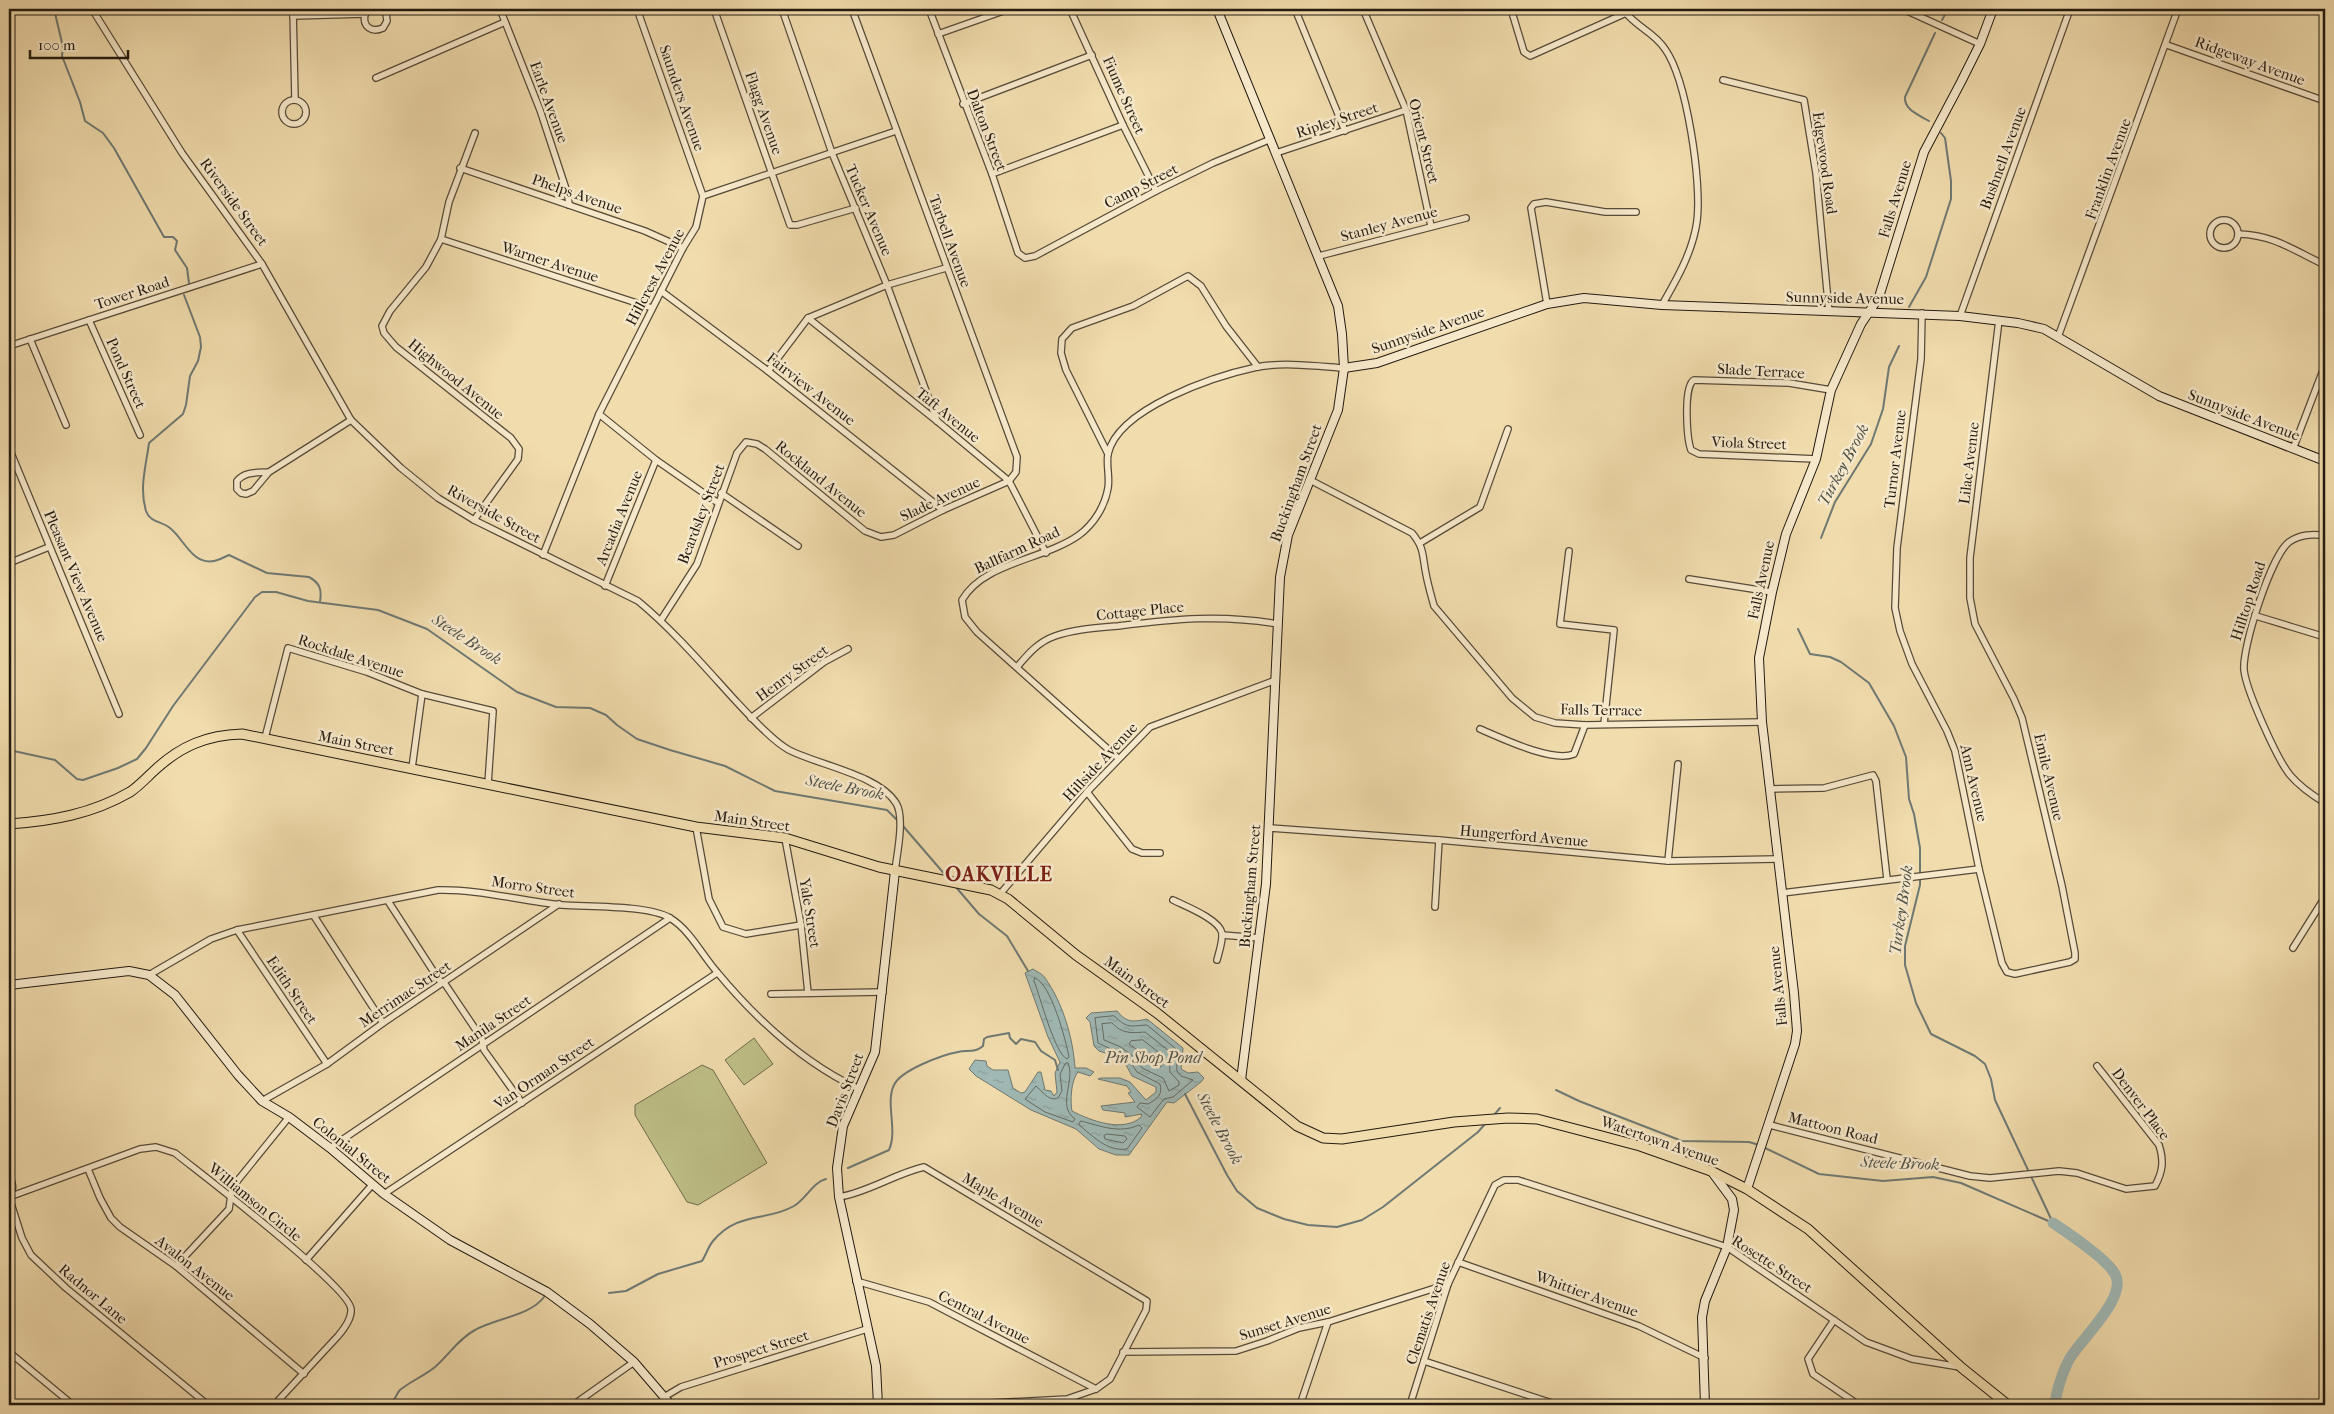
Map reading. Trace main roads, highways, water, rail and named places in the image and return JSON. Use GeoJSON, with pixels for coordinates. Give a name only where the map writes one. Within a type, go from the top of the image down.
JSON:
{"type":"FeatureCollection","features":[{"type":"Feature","properties":{"kind":"main road","name":"Buckingham Street"},"geometry":{"type":"LineString","coordinates":[[1217,9],[1338,306],[1344,368],[1338,410],[1288,535],[1280,577],[1269,828],[1260,938],[1241,1080]]}},
{"type":"Feature","properties":{"kind":"main road","name":"Falls Avenue"},"geometry":{"type":"LineString","coordinates":[[1747,1190],[1768,1129],[1796,1036],[1794,993],[1762,722],[1759,658],[1772,592],[1786,534],[1816,458],[1832,390],[1860,324],[1879,297],[1924,152],[1980,44],[1993,9]]}},
{"type":"Feature","properties":{"kind":"main road","name":"Sunnyside Avenue"},"geometry":{"type":"LineString","coordinates":[[1344,368],[1377,363],[1547,304],[1584,298],[1662,305],[1829,312],[1922,313],[1960,316],[1999,320],[2037,327],[2058,337],[2159,396],[2325,461]]}},
{"type":"Feature","properties":{"kind":"main road","name":"Main Street"},"geometry":{"type":"LineString","coordinates":[[9,824],[41,822],[90,811],[131,791],[171,755],[203,739],[225,734],[242,734],[696,827],[785,838],[895,870],[966,883],[1000,894],[1070,951],[1157,1013],[1297,1126],[1323,1138],[1347,1138],[1435,1125]]}},
{"type":"Feature","properties":{"kind":"main road","name":"Davis Street"},"geometry":{"type":"LineString","coordinates":[[878,1404],[876,1366],[839,1197],[837,1168],[843,1126],[875,1052],[895,870]]}},
{"type":"Feature","properties":{"kind":"main road","name":"Colonial Street"},"geometry":{"type":"LineString","coordinates":[[9,985],[129,971],[149,975],[175,995],[238,1075],[262,1101],[289,1117],[330,1148],[372,1185],[450,1240],[547,1292],[590,1324],[634,1362],[671,1405]]}},
{"type":"Feature","properties":{"kind":"main road","name":"Watertown Avenue"},"geometry":{"type":"LineString","coordinates":[[1435,1125],[1498,1118],[1524,1118],[1548,1121],[1640,1146],[1711,1171],[1747,1190],[1808,1229],[1962,1368],[2008,1405]]}},
{"type":"Feature","properties":{"kind":"main road"},"geometry":{"type":"LineString","coordinates":[[1705,1405],[1702,1317],[1705,1301],[1727,1247],[1734,1210],[1732,1199],[1711,1171]]}},
{"type":"Feature","properties":{"kind":"water","name":"Pin Shop Pond"},"geometry":{"type":"Polygon","coordinates":[[[1033,969],[1044,977],[1057,998],[1066,1021],[1075,1068],[1086,1068],[1094,1072],[1090,1076],[1078,1072],[1072,1091],[1072,1111],[1098,1122],[1117,1125],[1134,1122],[1141,1117],[1142,1114],[1125,1117],[1125,1113],[1103,1110],[1101,1106],[1135,1102],[1128,1093],[1131,1092],[1127,1086],[1098,1079],[1101,1078],[1120,1078],[1130,1082],[1146,1100],[1156,1092],[1156,1087],[1132,1076],[1126,1065],[1115,1056],[1099,1051],[1094,1046],[1090,1022],[1086,1018],[1091,1013],[1117,1011],[1130,1021],[1147,1019],[1183,1048],[1181,1069],[1188,1073],[1198,1072],[1204,1078],[1174,1103],[1167,1102],[1129,1155],[1116,1155],[1099,1149],[1076,1129],[1031,1110],[976,1076],[969,1069],[975,1060],[986,1061],[987,1066],[993,1070],[1008,1070],[1013,1088],[1021,1093],[1025,1092],[1038,1072],[1041,1072],[1045,1090],[1051,1091],[1054,1096],[1057,1092],[1055,1073],[1060,1062],[1048,1037],[1025,973],[1033,969]]]}},
{"type":"Feature","properties":{"kind":"waterway"},"geometry":{"type":"LineString","coordinates":[[54,9],[63,47],[62,56],[80,102],[85,121],[103,133],[114,148],[164,237],[173,237],[177,241],[175,250],[187,268],[189,283]]}},
{"type":"Feature","properties":{"kind":"waterway","name":"Turkey Brook"},"geometry":{"type":"LineString","coordinates":[[1942,20],[1948,9]]}},
{"type":"Feature","properties":{"kind":"waterway","name":"Turkey Brook"},"geometry":{"type":"LineString","coordinates":[[1929,121],[1910,109],[1905,102],[1905,97],[1935,33]]}},
{"type":"Feature","properties":{"kind":"waterway","name":"Turkey Brook"},"geometry":{"type":"LineString","coordinates":[[1909,307],[1926,277],[1951,199],[1951,181],[1945,138],[1941,133]]}},
{"type":"Feature","properties":{"kind":"waterway"},"geometry":{"type":"LineString","coordinates":[[184,295],[200,337],[201,347],[198,361],[190,376],[183,414],[149,443],[143,485],[146,511],[150,518],[170,528],[189,550],[200,559],[214,561],[229,555],[267,573],[309,577],[319,587],[321,593],[320,601]]}},
{"type":"Feature","properties":{"kind":"waterway","name":"Turkey Brook"},"geometry":{"type":"LineString","coordinates":[[1821,538],[1835,502],[1871,444],[1883,409],[1889,367],[1899,346]]}},
{"type":"Feature","properties":{"kind":"waterway","name":"Steele Brook"},"geometry":{"type":"LineString","coordinates":[[9,750],[55,760],[77,779],[83,780],[118,768],[137,759],[173,706],[255,597],[262,592],[276,592],[308,601],[378,610],[427,629],[517,692],[556,707],[590,708],[606,715],[637,739],[725,766],[775,791],[887,810],[898,821]]}},
{"type":"Feature","properties":{"kind":"waterway","name":"Turkey Brook"},"geometry":{"type":"LineString","coordinates":[[1798,629],[1810,654],[1830,657],[1841,662],[1869,683],[1894,726],[1906,757],[1909,799],[1914,814],[1920,848],[1920,885],[1905,946],[1905,965],[1916,1003],[1931,1034],[1975,1056],[1985,1064],[1991,1079],[1995,1100],[2053,1223]]}},
{"type":"Feature","properties":{"kind":"waterway","name":"Steele Brook"},"geometry":{"type":"LineString","coordinates":[[903,826],[947,877]]}},
{"type":"Feature","properties":{"kind":"waterway","name":"Steele Brook"},"geometry":{"type":"LineString","coordinates":[[955,886],[979,914],[1007,936],[1028,971]]}},
{"type":"Feature","properties":{"kind":"waterway"},"geometry":{"type":"LineString","coordinates":[[848,1168],[889,1150],[892,1134],[891,1100],[894,1085],[898,1079],[923,1064],[961,1051],[977,1050],[983,1046],[984,1039],[987,1037],[1009,1033],[1010,1038],[1016,1044],[1021,1039],[1035,1042],[1041,1051],[1055,1060],[1058,1070]]}},
{"type":"Feature","properties":{"kind":"waterway","name":"Steele Brook"},"geometry":{"type":"LineString","coordinates":[[1556,1090],[1579,1101],[1682,1141],[1749,1142],[1759,1145]]}},
{"type":"Feature","properties":{"kind":"waterway","name":"Steele Brook"},"geometry":{"type":"LineString","coordinates":[[1185,1094],[1237,1191],[1257,1208],[1284,1219],[1308,1225],[1337,1227],[1362,1220],[1383,1207],[1478,1132],[1485,1124]]}},
{"type":"Feature","properties":{"kind":"waterway","name":"Steele Brook"},"geometry":{"type":"LineString","coordinates":[[1494,1115],[1500,1108]]}},
{"type":"Feature","properties":{"kind":"waterway","name":"Steele Brook"},"geometry":{"type":"LineString","coordinates":[[1763,1147],[1819,1174],[1883,1181],[1933,1177],[1961,1183],[2053,1223]]}},
{"type":"Feature","properties":{"kind":"waterway"},"geometry":{"type":"LineString","coordinates":[[609,1293],[626,1291],[658,1274],[702,1261],[711,1243],[732,1225],[752,1218],[784,1211],[794,1206],[813,1187],[826,1179]]}},
{"type":"Feature","properties":{"kind":"waterway","name":"Steele Brook"},"geometry":{"type":"LineString","coordinates":[[2053,1223],[2104,1261],[2115,1274],[2117,1283],[2110,1305],[2067,1363],[2058,1388],[2055,1405]]}},
{"type":"Feature","properties":{"kind":"waterway"},"geometry":{"type":"LineString","coordinates":[[370,1405],[373,1402],[391,1403],[400,1390],[435,1367],[469,1334],[483,1326],[522,1313],[544,1297]]}},
{"type":"Feature","properties":{"kind":"district","name":"OAKVILLE"},"geometry":{"type":"Point","coordinates":[999,874]}}]}
